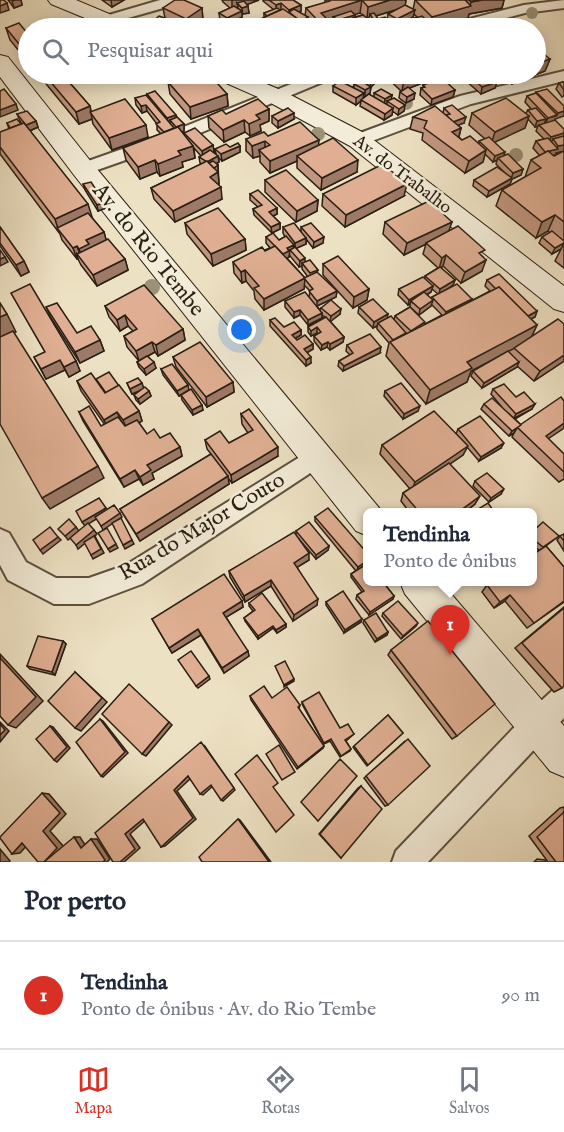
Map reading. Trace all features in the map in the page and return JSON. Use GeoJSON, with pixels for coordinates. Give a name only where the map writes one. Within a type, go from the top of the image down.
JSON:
{"type":"FeatureCollection","features":[{"type":"Feature","properties":{"kind":"main road"},"geometry":{"type":"LineString","coordinates":[[58,0],[102,18]]}},
{"type":"Feature","properties":{"kind":"main road","name":"Av. do Rio Tembe"},"geometry":{"type":"LineString","coordinates":[[0,62],[82,169],[363,514]]}},
{"type":"Feature","properties":{"kind":"main road","name":"Av. do Trabalho"},"geometry":{"type":"LineString","coordinates":[[248,84],[358,140],[564,301]]}},
{"type":"Feature","properties":{"kind":"main road"},"geometry":{"type":"LineString","coordinates":[[421,586],[564,758]]}},
{"type":"Feature","properties":{"kind":"street"},"geometry":{"type":"LineString","coordinates":[[114,18],[176,0]]}},
{"type":"Feature","properties":{"kind":"street"},"geometry":{"type":"LineString","coordinates":[[486,18],[524,9],[564,4]]}},
{"type":"Feature","properties":{"kind":"street"},"geometry":{"type":"LineString","coordinates":[[546,75],[561,70]]}},
{"type":"Feature","properties":{"kind":"street"},"geometry":{"type":"LineString","coordinates":[[82,169],[182,134],[304,84]]}},
{"type":"Feature","properties":{"kind":"street"},"geometry":{"type":"LineString","coordinates":[[358,140],[517,84]]}},
{"type":"Feature","properties":{"kind":"street","name":"Rua do Major Couto"},"geometry":{"type":"LineString","coordinates":[[0,541],[17,571],[54,591],[89,591],[133,575],[316,457]]}},
{"type":"Feature","properties":{"kind":"street"},"geometry":{"type":"LineString","coordinates":[[407,862],[537,724],[564,699]]}},
{"type":"Feature","properties":{"kind":"building"},"geometry":{"type":"Polygon","coordinates":[[[0,0],[4,0],[7,3],[0,6],[0,0]]]}},
{"type":"Feature","properties":{"kind":"building"},"geometry":{"type":"Polygon","coordinates":[[[175,0],[184,0],[202,8],[184,18],[163,8],[175,0]]]}},
{"type":"Feature","properties":{"kind":"building"},"geometry":{"type":"Polygon","coordinates":[[[269,0],[293,0],[301,5],[289,10],[281,3],[276,5],[269,0]]]}},
{"type":"Feature","properties":{"kind":"building"},"geometry":{"type":"Polygon","coordinates":[[[362,0],[321,13],[326,18],[315,18],[306,8],[330,1],[362,0]]]}},
{"type":"Feature","properties":{"kind":"building"},"geometry":{"type":"Polygon","coordinates":[[[362,0],[390,0],[368,7],[362,0]]]}},
{"type":"Feature","properties":{"kind":"building"},"geometry":{"type":"Polygon","coordinates":[[[415,0],[465,0],[471,6],[432,17],[415,0]]]}},
{"type":"Feature","properties":{"kind":"building"},"geometry":{"type":"Polygon","coordinates":[[[244,1],[248,6],[242,8],[237,3],[244,1]]]}},
{"type":"Feature","properties":{"kind":"building"},"geometry":{"type":"Polygon","coordinates":[[[405,5],[415,10],[399,18],[388,14],[405,5]]]}},
{"type":"Feature","properties":{"kind":"building"},"geometry":{"type":"Polygon","coordinates":[[[234,6],[242,11],[227,18],[219,13],[234,6]]]}},
{"type":"Feature","properties":{"kind":"building"},"geometry":{"type":"Polygon","coordinates":[[[277,8],[280,10],[267,16],[264,13],[277,8]]]}},
{"type":"Feature","properties":{"kind":"building"},"geometry":{"type":"Polygon","coordinates":[[[283,9],[296,18],[263,18],[283,9]]]}},
{"type":"Feature","properties":{"kind":"building"},"geometry":{"type":"Polygon","coordinates":[[[294,9],[308,17],[297,18],[289,12],[294,9]]]}},
{"type":"Feature","properties":{"kind":"building"},"geometry":{"type":"Polygon","coordinates":[[[351,11],[355,15],[345,18],[333,17],[351,11]]]}},
{"type":"Feature","properties":{"kind":"building"},"geometry":{"type":"Polygon","coordinates":[[[18,23],[18,43],[6,28],[18,23]]]}},
{"type":"Feature","properties":{"kind":"building"},"geometry":{"type":"Polygon","coordinates":[[[52,84],[71,84],[90,106],[76,112],[52,84]]]}},
{"type":"Feature","properties":{"kind":"building"},"geometry":{"type":"Polygon","coordinates":[[[170,84],[218,84],[227,94],[190,107],[170,84]]]}},
{"type":"Feature","properties":{"kind":"building"},"geometry":{"type":"Polygon","coordinates":[[[346,84],[364,93],[356,98],[333,86],[346,84]]]}},
{"type":"Feature","properties":{"kind":"building"},"geometry":{"type":"Polygon","coordinates":[[[354,84],[366,84],[371,87],[365,90],[354,84]]]}},
{"type":"Feature","properties":{"kind":"building"},"geometry":{"type":"Polygon","coordinates":[[[448,84],[455,90],[432,99],[421,88],[425,87],[423,85],[448,84]]]}},
{"type":"Feature","properties":{"kind":"building"},"geometry":{"type":"Polygon","coordinates":[[[408,87],[415,93],[407,97],[400,92],[408,87]]]}},
{"type":"Feature","properties":{"kind":"building"},"geometry":{"type":"Polygon","coordinates":[[[4,89],[16,104],[0,110],[0,91],[4,89]]]}},
{"type":"Feature","properties":{"kind":"building"},"geometry":{"type":"Polygon","coordinates":[[[381,89],[392,95],[385,99],[374,93],[381,89]]]}},
{"type":"Feature","properties":{"kind":"building"},"geometry":{"type":"Polygon","coordinates":[[[547,89],[564,106],[564,111],[558,113],[536,92],[547,89]]]}},
{"type":"Feature","properties":{"kind":"building"},"geometry":{"type":"Polygon","coordinates":[[[155,91],[176,115],[167,118],[147,94],[155,91]]]}},
{"type":"Feature","properties":{"kind":"building"},"geometry":{"type":"Polygon","coordinates":[[[536,93],[557,115],[548,118],[527,96],[536,93]]]}},
{"type":"Feature","properties":{"kind":"building"},"geometry":{"type":"Polygon","coordinates":[[[369,94],[393,108],[385,114],[361,100],[369,94]]]}},
{"type":"Feature","properties":{"kind":"building"},"geometry":{"type":"Polygon","coordinates":[[[146,95],[174,128],[164,132],[156,124],[160,122],[146,105],[141,106],[135,98],[146,95]]]}},
{"type":"Feature","properties":{"kind":"building"},"geometry":{"type":"Polygon","coordinates":[[[394,98],[405,105],[399,109],[387,101],[394,98]]]}},
{"type":"Feature","properties":{"kind":"building"},"geometry":{"type":"Polygon","coordinates":[[[506,98],[529,116],[495,132],[472,113],[506,98]]]}},
{"type":"Feature","properties":{"kind":"building"},"geometry":{"type":"Polygon","coordinates":[[[125,99],[146,125],[109,138],[90,112],[125,99]]]}},
{"type":"Feature","properties":{"kind":"building"},"geometry":{"type":"Polygon","coordinates":[[[258,99],[269,109],[256,115],[260,119],[249,124],[244,120],[223,130],[208,116],[222,110],[226,114],[258,99]]]}},
{"type":"Feature","properties":{"kind":"building"},"geometry":{"type":"Polygon","coordinates":[[[452,105],[466,117],[453,122],[446,115],[450,114],[444,108],[452,105]]]}},
{"type":"Feature","properties":{"kind":"building"},"geometry":{"type":"Polygon","coordinates":[[[435,106],[461,128],[452,132],[462,140],[470,136],[486,150],[469,161],[424,128],[427,121],[413,117],[435,106]]]}},
{"type":"Feature","properties":{"kind":"building"},"geometry":{"type":"Polygon","coordinates":[[[288,108],[294,113],[278,121],[272,116],[288,108]]]}},
{"type":"Feature","properties":{"kind":"building"},"geometry":{"type":"Polygon","coordinates":[[[536,108],[546,119],[537,121],[528,110],[536,108]]]}},
{"type":"Feature","properties":{"kind":"building"},"geometry":{"type":"Polygon","coordinates":[[[27,111],[36,121],[26,125],[17,114],[27,111]]]}},
{"type":"Feature","properties":{"kind":"building"},"geometry":{"type":"Polygon","coordinates":[[[177,117],[184,124],[176,127],[170,120],[177,117]]]}},
{"type":"Feature","properties":{"kind":"building"},"geometry":{"type":"Polygon","coordinates":[[[17,119],[21,124],[10,128],[7,123],[17,119]]]}},
{"type":"Feature","properties":{"kind":"building"},"geometry":{"type":"Polygon","coordinates":[[[555,120],[564,129],[564,133],[551,137],[539,125],[555,120]]]}},
{"type":"Feature","properties":{"kind":"building"},"geometry":{"type":"Polygon","coordinates":[[[300,122],[319,140],[270,161],[259,150],[270,145],[265,141],[252,146],[246,139],[264,132],[268,136],[300,122]]]}},
{"type":"Feature","properties":{"kind":"building"},"geometry":{"type":"Polygon","coordinates":[[[24,123],[88,204],[55,219],[0,147],[0,132],[24,123]]]}},
{"type":"Feature","properties":{"kind":"building"},"geometry":{"type":"Polygon","coordinates":[[[178,127],[193,146],[178,151],[181,155],[158,164],[155,160],[138,167],[123,148],[178,127]]]}},
{"type":"Feature","properties":{"kind":"building"},"geometry":{"type":"Polygon","coordinates":[[[195,128],[213,145],[202,151],[184,133],[195,128]]]}},
{"type":"Feature","properties":{"kind":"building"},"geometry":{"type":"Polygon","coordinates":[[[564,136],[564,145],[558,146],[553,139],[564,136]]]}},
{"type":"Feature","properties":{"kind":"building"},"geometry":{"type":"Polygon","coordinates":[[[489,137],[505,152],[495,156],[479,141],[489,137]]]}},
{"type":"Feature","properties":{"kind":"building"},"geometry":{"type":"Polygon","coordinates":[[[333,138],[358,160],[322,178],[297,156],[333,138]]]}},
{"type":"Feature","properties":{"kind":"building"},"geometry":{"type":"Polygon","coordinates":[[[548,138],[558,149],[545,152],[536,141],[548,138]]]}},
{"type":"Feature","properties":{"kind":"building"},"geometry":{"type":"Polygon","coordinates":[[[238,143],[240,146],[221,154],[215,149],[226,144],[230,147],[238,143]]]}},
{"type":"Feature","properties":{"kind":"building"},"geometry":{"type":"Polygon","coordinates":[[[210,150],[218,156],[207,162],[199,157],[210,150]]]}},
{"type":"Feature","properties":{"kind":"building"},"geometry":{"type":"Polygon","coordinates":[[[548,151],[554,156],[564,151],[564,222],[555,215],[542,222],[502,190],[541,168],[531,160],[548,151]]]}},
{"type":"Feature","properties":{"kind":"building"},"geometry":{"type":"Polygon","coordinates":[[[508,154],[523,169],[513,173],[498,158],[508,154]]]}},
{"type":"Feature","properties":{"kind":"building"},"geometry":{"type":"Polygon","coordinates":[[[207,161],[218,172],[210,177],[221,187],[173,211],[151,188],[207,161]]]}},
{"type":"Feature","properties":{"kind":"building"},"geometry":{"type":"Polygon","coordinates":[[[213,161],[218,165],[214,168],[209,163],[213,161]]]}},
{"type":"Feature","properties":{"kind":"building"},"geometry":{"type":"Polygon","coordinates":[[[383,164],[407,184],[346,215],[323,194],[383,164]]]}},
{"type":"Feature","properties":{"kind":"building"},"geometry":{"type":"Polygon","coordinates":[[[497,167],[512,178],[489,191],[474,180],[497,167]]]}},
{"type":"Feature","properties":{"kind":"building"},"geometry":{"type":"Polygon","coordinates":[[[286,170],[318,200],[297,211],[265,180],[286,170]]]}},
{"type":"Feature","properties":{"kind":"building"},"geometry":{"type":"Polygon","coordinates":[[[91,182],[104,202],[97,205],[83,184],[91,182]]]}},
{"type":"Feature","properties":{"kind":"building"},"geometry":{"type":"Polygon","coordinates":[[[258,190],[277,208],[269,212],[280,223],[271,227],[253,209],[262,205],[250,194],[258,190]]]}},
{"type":"Feature","properties":{"kind":"building"},"geometry":{"type":"Polygon","coordinates":[[[429,201],[452,222],[407,243],[385,222],[429,201]]]}},
{"type":"Feature","properties":{"kind":"building"},"geometry":{"type":"Polygon","coordinates":[[[218,208],[245,239],[211,254],[185,223],[218,208]]]}},
{"type":"Feature","properties":{"kind":"building"},"geometry":{"type":"Polygon","coordinates":[[[88,213],[104,232],[86,240],[89,244],[79,249],[77,246],[73,248],[57,228],[88,213]]]}},
{"type":"Feature","properties":{"kind":"building"},"geometry":{"type":"Polygon","coordinates":[[[294,223],[306,238],[295,243],[283,227],[294,223]]]}},
{"type":"Feature","properties":{"kind":"building"},"geometry":{"type":"Polygon","coordinates":[[[311,223],[324,237],[314,242],[301,227],[311,223]]]}},
{"type":"Feature","properties":{"kind":"building"},"geometry":{"type":"Polygon","coordinates":[[[458,226],[485,250],[479,253],[486,260],[465,272],[446,255],[442,258],[426,243],[458,226]]]}},
{"type":"Feature","properties":{"kind":"building"},"geometry":{"type":"Polygon","coordinates":[[[0,227],[24,261],[16,265],[0,243],[0,227]]]}},
{"type":"Feature","properties":{"kind":"building"},"geometry":{"type":"Polygon","coordinates":[[[552,231],[564,241],[555,248],[542,237],[552,231]]]}},
{"type":"Feature","properties":{"kind":"building"},"geometry":{"type":"Polygon","coordinates":[[[273,233],[279,240],[286,236],[294,245],[287,248],[289,251],[283,254],[266,237],[273,233]]]}},
{"type":"Feature","properties":{"kind":"building"},"geometry":{"type":"Polygon","coordinates":[[[108,239],[125,259],[93,275],[77,254],[108,239]]]}},
{"type":"Feature","properties":{"kind":"building"},"geometry":{"type":"Polygon","coordinates":[[[275,246],[305,278],[264,299],[254,288],[259,286],[245,270],[241,272],[233,262],[262,247],[265,251],[275,246]]]}},
{"type":"Feature","properties":{"kind":"building"},"geometry":{"type":"Polygon","coordinates":[[[295,247],[305,258],[300,261],[290,250],[295,247]]]}},
{"type":"Feature","properties":{"kind":"building"},"geometry":{"type":"Polygon","coordinates":[[[338,256],[369,289],[354,297],[323,264],[338,256]]]}},
{"type":"Feature","properties":{"kind":"building"},"geometry":{"type":"Polygon","coordinates":[[[310,260],[318,270],[310,273],[302,263],[310,260]]]}},
{"type":"Feature","properties":{"kind":"building"},"geometry":{"type":"Polygon","coordinates":[[[440,267],[455,280],[440,289],[425,276],[440,267]]]}},
{"type":"Feature","properties":{"kind":"building"},"geometry":{"type":"Polygon","coordinates":[[[317,272],[337,291],[317,301],[309,291],[313,289],[304,278],[317,272]]]}},
{"type":"Feature","properties":{"kind":"building"},"geometry":{"type":"Polygon","coordinates":[[[499,274],[537,311],[528,316],[499,287],[496,289],[487,280],[499,274]]]}},
{"type":"Feature","properties":{"kind":"building"},"geometry":{"type":"Polygon","coordinates":[[[423,277],[433,286],[409,300],[399,289],[423,277]]]}},
{"type":"Feature","properties":{"kind":"building"},"geometry":{"type":"Polygon","coordinates":[[[30,284],[76,361],[64,367],[60,360],[41,369],[34,357],[45,352],[11,293],[30,284]]]}},
{"type":"Feature","properties":{"kind":"building"},"geometry":{"type":"Polygon","coordinates":[[[457,284],[472,299],[446,312],[432,297],[457,284]]]}},
{"type":"Feature","properties":{"kind":"building"},"geometry":{"type":"Polygon","coordinates":[[[144,285],[183,329],[156,345],[152,342],[136,351],[124,336],[137,329],[125,315],[117,320],[105,306],[144,285]]]}},
{"type":"Feature","properties":{"kind":"building"},"geometry":{"type":"Polygon","coordinates":[[[499,287],[537,325],[467,362],[472,368],[430,390],[390,342],[499,287]]]}},
{"type":"Feature","properties":{"kind":"building"},"geometry":{"type":"Polygon","coordinates":[[[305,292],[322,313],[308,320],[300,310],[294,312],[285,301],[305,292]]]}},
{"type":"Feature","properties":{"kind":"building"},"geometry":{"type":"Polygon","coordinates":[[[424,292],[433,300],[420,309],[411,301],[424,292]]]}},
{"type":"Feature","properties":{"kind":"building"},"geometry":{"type":"Polygon","coordinates":[[[373,299],[388,314],[374,322],[359,307],[373,299]]]}},
{"type":"Feature","properties":{"kind":"building"},"geometry":{"type":"Polygon","coordinates":[[[331,300],[341,309],[331,316],[321,308],[331,300]]]}},
{"type":"Feature","properties":{"kind":"building"},"geometry":{"type":"Polygon","coordinates":[[[0,303],[7,314],[0,317],[0,303]]]}},
{"type":"Feature","properties":{"kind":"building"},"geometry":{"type":"Polygon","coordinates":[[[57,303],[77,333],[91,326],[100,340],[75,352],[46,307],[57,303]]]}},
{"type":"Feature","properties":{"kind":"building"},"geometry":{"type":"Polygon","coordinates":[[[410,307],[425,322],[411,331],[395,316],[410,307]]]}},
{"type":"Feature","properties":{"kind":"building"},"geometry":{"type":"Polygon","coordinates":[[[391,316],[406,333],[393,340],[378,323],[391,316]]]}},
{"type":"Feature","properties":{"kind":"building"},"geometry":{"type":"Polygon","coordinates":[[[326,317],[344,337],[322,345],[314,336],[321,332],[317,327],[311,331],[308,327],[326,317]]]}},
{"type":"Feature","properties":{"kind":"building"},"geometry":{"type":"Polygon","coordinates":[[[275,318],[284,327],[294,322],[301,330],[292,335],[297,340],[305,335],[313,344],[304,349],[311,357],[306,360],[270,320],[275,318]]]}},
{"type":"Feature","properties":{"kind":"building"},"geometry":{"type":"Polygon","coordinates":[[[558,319],[564,324],[564,355],[540,371],[514,348],[558,319]]]}},
{"type":"Feature","properties":{"kind":"building"},"geometry":{"type":"Polygon","coordinates":[[[13,331],[98,466],[42,498],[0,424],[0,337],[13,331]]]}},
{"type":"Feature","properties":{"kind":"building"},"geometry":{"type":"Polygon","coordinates":[[[370,334],[381,347],[344,366],[339,361],[353,353],[347,345],[370,334]]]}},
{"type":"Feature","properties":{"kind":"building"},"geometry":{"type":"Polygon","coordinates":[[[200,342],[233,382],[206,397],[173,357],[200,342]]]}},
{"type":"Feature","properties":{"kind":"building"},"geometry":{"type":"Polygon","coordinates":[[[508,351],[519,362],[484,383],[473,371],[508,351]]]}},
{"type":"Feature","properties":{"kind":"building"},"geometry":{"type":"Polygon","coordinates":[[[147,356],[154,362],[144,369],[137,362],[147,356]]]}},
{"type":"Feature","properties":{"kind":"building"},"geometry":{"type":"Polygon","coordinates":[[[172,364],[188,385],[177,391],[161,369],[172,364]]]}},
{"type":"Feature","properties":{"kind":"building"},"geometry":{"type":"Polygon","coordinates":[[[109,372],[119,386],[106,393],[96,379],[109,372]]]}},
{"type":"Feature","properties":{"kind":"building"},"geometry":{"type":"Polygon","coordinates":[[[91,373],[105,393],[119,385],[139,411],[123,420],[117,412],[104,420],[77,381],[91,373]]]}},
{"type":"Feature","properties":{"kind":"building"},"geometry":{"type":"Polygon","coordinates":[[[138,378],[142,383],[130,389],[127,383],[138,378]]]}},
{"type":"Feature","properties":{"kind":"building"},"geometry":{"type":"Polygon","coordinates":[[[401,383],[420,406],[404,414],[385,391],[401,383]]]}},
{"type":"Feature","properties":{"kind":"building"},"geometry":{"type":"Polygon","coordinates":[[[504,384],[516,397],[524,392],[535,404],[516,414],[493,389],[504,384]]]}},
{"type":"Feature","properties":{"kind":"building"},"geometry":{"type":"Polygon","coordinates":[[[145,387],[149,391],[138,399],[134,395],[145,387]]]}},
{"type":"Feature","properties":{"kind":"building"},"geometry":{"type":"Polygon","coordinates":[[[191,389],[202,405],[192,410],[181,395],[191,389]]]}},
{"type":"Feature","properties":{"kind":"building"},"geometry":{"type":"Polygon","coordinates":[[[561,397],[564,401],[564,423],[546,436],[564,454],[564,472],[517,427],[561,397]]]}},
{"type":"Feature","properties":{"kind":"building"},"geometry":{"type":"Polygon","coordinates":[[[492,398],[521,425],[512,431],[484,404],[492,398]]]}},
{"type":"Feature","properties":{"kind":"building"},"geometry":{"type":"Polygon","coordinates":[[[89,406],[101,426],[118,417],[125,426],[137,420],[147,434],[154,429],[160,438],[170,433],[180,447],[147,465],[151,470],[140,477],[135,470],[120,479],[79,412],[89,406]]]}},
{"type":"Feature","properties":{"kind":"building"},"geometry":{"type":"Polygon","coordinates":[[[249,409],[278,447],[231,475],[205,440],[220,431],[229,443],[253,430],[241,414],[249,409]]]}},
{"type":"Feature","properties":{"kind":"building"},"geometry":{"type":"Polygon","coordinates":[[[434,411],[468,446],[415,482],[382,445],[434,411]]]}},
{"type":"Feature","properties":{"kind":"building"},"geometry":{"type":"Polygon","coordinates":[[[480,416],[504,443],[481,457],[458,429],[480,416]]]}},
{"type":"Feature","properties":{"kind":"building"},"geometry":{"type":"Polygon","coordinates":[[[211,454],[228,476],[136,534],[120,509],[211,454]]]}},
{"type":"Feature","properties":{"kind":"building"},"geometry":{"type":"Polygon","coordinates":[[[449,463],[480,496],[464,508],[416,508],[403,493],[449,463]]]}},
{"type":"Feature","properties":{"kind":"building"},"geometry":{"type":"Polygon","coordinates":[[[487,473],[504,489],[491,498],[475,481],[487,473]]]}},
{"type":"Feature","properties":{"kind":"building"},"geometry":{"type":"Polygon","coordinates":[[[99,498],[106,508],[82,522],[76,511],[99,498]]]}},
{"type":"Feature","properties":{"kind":"building"},"geometry":{"type":"Polygon","coordinates":[[[488,503],[492,508],[480,508],[488,503]]]}},
{"type":"Feature","properties":{"kind":"building"},"geometry":{"type":"Polygon","coordinates":[[[114,505],[120,513],[101,526],[95,517],[114,505]]]}},
{"type":"Feature","properties":{"kind":"building"},"geometry":{"type":"Polygon","coordinates":[[[328,508],[363,548],[363,564],[358,567],[315,517],[328,508]]]}},
{"type":"Feature","properties":{"kind":"building"},"geometry":{"type":"Polygon","coordinates":[[[121,518],[132,540],[123,545],[112,523],[121,518]]]}},
{"type":"Feature","properties":{"kind":"building"},"geometry":{"type":"Polygon","coordinates":[[[69,519],[76,527],[65,536],[58,529],[69,519]]]}},
{"type":"Feature","properties":{"kind":"building"},"geometry":{"type":"Polygon","coordinates":[[[309,522],[329,546],[316,555],[296,531],[309,522]]]}},
{"type":"Feature","properties":{"kind":"building"},"geometry":{"type":"Polygon","coordinates":[[[543,522],[559,536],[543,547],[537,542],[537,527],[543,522]]]}},
{"type":"Feature","properties":{"kind":"building"},"geometry":{"type":"Polygon","coordinates":[[[88,523],[94,530],[76,545],[70,538],[88,523]]]}},
{"type":"Feature","properties":{"kind":"building"},"geometry":{"type":"Polygon","coordinates":[[[50,527],[58,537],[40,550],[33,540],[50,527]]]}},
{"type":"Feature","properties":{"kind":"building"},"geometry":{"type":"Polygon","coordinates":[[[107,528],[116,544],[108,549],[98,533],[107,528]]]}},
{"type":"Feature","properties":{"kind":"building"},"geometry":{"type":"Polygon","coordinates":[[[294,532],[309,553],[294,563],[318,599],[294,615],[271,580],[244,596],[229,571],[294,532]]]}},
{"type":"Feature","properties":{"kind":"building"},"geometry":{"type":"Polygon","coordinates":[[[94,536],[101,549],[91,555],[84,542],[94,536]]]}},
{"type":"Feature","properties":{"kind":"building"},"geometry":{"type":"Polygon","coordinates":[[[546,546],[564,567],[564,601],[534,623],[510,595],[500,602],[488,586],[537,586],[537,552],[546,546]]]}},
{"type":"Feature","properties":{"kind":"building"},"geometry":{"type":"Polygon","coordinates":[[[363,566],[363,586],[386,586],[394,596],[370,612],[357,595],[364,591],[351,574],[363,566]]]}},
{"type":"Feature","properties":{"kind":"building"},"geometry":{"type":"Polygon","coordinates":[[[224,574],[242,601],[223,613],[248,651],[222,668],[198,629],[169,648],[152,619],[224,574]]]}},
{"type":"Feature","properties":{"kind":"building"},"geometry":{"type":"Polygon","coordinates":[[[343,591],[362,619],[345,630],[326,602],[343,591]]]}},
{"type":"Feature","properties":{"kind":"building"},"geometry":{"type":"Polygon","coordinates":[[[262,593],[286,624],[276,630],[273,626],[258,636],[244,618],[255,610],[249,603],[262,593]]]}},
{"type":"Feature","properties":{"kind":"building"},"geometry":{"type":"Polygon","coordinates":[[[398,601],[418,623],[403,636],[383,613],[398,601]]]}},
{"type":"Feature","properties":{"kind":"building"},"geometry":{"type":"Polygon","coordinates":[[[564,608],[564,686],[562,688],[522,643],[564,608]]]}},
{"type":"Feature","properties":{"kind":"building"},"geometry":{"type":"Polygon","coordinates":[[[376,613],[388,632],[377,639],[364,620],[376,613]]]}},
{"type":"Feature","properties":{"kind":"building"},"geometry":{"type":"Polygon","coordinates":[[[428,621],[495,704],[457,736],[391,650],[428,621]]]}},
{"type":"Feature","properties":{"kind":"building"},"geometry":{"type":"Polygon","coordinates":[[[38,636],[63,641],[52,672],[27,666],[38,636]]]}},
{"type":"Feature","properties":{"kind":"building"},"geometry":{"type":"Polygon","coordinates":[[[191,651],[209,676],[196,686],[178,660],[191,651]]]}},
{"type":"Feature","properties":{"kind":"building"},"geometry":{"type":"Polygon","coordinates":[[[0,658],[36,697],[8,725],[0,716],[0,658]]]}},
{"type":"Feature","properties":{"kind":"building"},"geometry":{"type":"Polygon","coordinates":[[[285,661],[294,679],[284,685],[275,666],[285,661]]]}},
{"type":"Feature","properties":{"kind":"building"},"geometry":{"type":"Polygon","coordinates":[[[75,672],[102,698],[75,728],[48,701],[75,672]]]}},
{"type":"Feature","properties":{"kind":"building"},"geometry":{"type":"Polygon","coordinates":[[[129,684],[169,722],[142,754],[102,714],[129,684]]]}},
{"type":"Feature","properties":{"kind":"building"},"geometry":{"type":"Polygon","coordinates":[[[264,686],[272,698],[287,687],[324,746],[298,767],[250,696],[264,686]]]}},
{"type":"Feature","properties":{"kind":"building"},"geometry":{"type":"Polygon","coordinates":[[[319,692],[340,728],[348,724],[354,734],[345,740],[351,749],[341,756],[331,739],[324,743],[302,702],[319,692]]]}},
{"type":"Feature","properties":{"kind":"building"},"geometry":{"type":"Polygon","coordinates":[[[388,715],[403,733],[368,765],[354,746],[388,715]]]}},
{"type":"Feature","properties":{"kind":"building"},"geometry":{"type":"Polygon","coordinates":[[[100,719],[125,752],[101,776],[76,742],[100,719]]]}},
{"type":"Feature","properties":{"kind":"building"},"geometry":{"type":"Polygon","coordinates":[[[0,724],[5,730],[0,735],[0,724]]]}},
{"type":"Feature","properties":{"kind":"building"},"geometry":{"type":"Polygon","coordinates":[[[50,726],[67,747],[54,760],[36,739],[50,726]]]}},
{"type":"Feature","properties":{"kind":"building"},"geometry":{"type":"Polygon","coordinates":[[[408,739],[430,766],[388,805],[366,776],[408,739]]]}},
{"type":"Feature","properties":{"kind":"building"},"geometry":{"type":"Polygon","coordinates":[[[201,742],[234,788],[221,800],[211,785],[200,794],[188,776],[174,790],[193,818],[161,847],[143,819],[125,834],[135,849],[120,862],[113,862],[95,833],[201,742]]]}},
{"type":"Feature","properties":{"kind":"building"},"geometry":{"type":"Polygon","coordinates":[[[279,745],[295,772],[282,780],[266,754],[279,745]]]}},
{"type":"Feature","properties":{"kind":"building"},"geometry":{"type":"Polygon","coordinates":[[[257,755],[278,783],[273,787],[294,815],[276,832],[235,774],[257,755]]]}},
{"type":"Feature","properties":{"kind":"building"},"geometry":{"type":"Polygon","coordinates":[[[340,759],[357,776],[318,821],[301,802],[340,759]]]}},
{"type":"Feature","properties":{"kind":"building"},"geometry":{"type":"Polygon","coordinates":[[[361,786],[382,809],[341,858],[320,834],[361,786]]]}},
{"type":"Feature","properties":{"kind":"building"},"geometry":{"type":"Polygon","coordinates":[[[42,793],[60,813],[43,831],[57,848],[44,862],[38,862],[22,843],[12,854],[0,837],[42,793]]]}},
{"type":"Feature","properties":{"kind":"building"},"geometry":{"type":"Polygon","coordinates":[[[564,812],[564,862],[556,862],[537,837],[564,812]]]}},
{"type":"Feature","properties":{"kind":"building"},"geometry":{"type":"Polygon","coordinates":[[[238,819],[269,862],[202,862],[199,857],[238,819]]]}},
{"type":"Feature","properties":{"kind":"building"},"geometry":{"type":"Polygon","coordinates":[[[74,837],[81,848],[91,839],[105,860],[103,862],[44,862],[74,837]]]}},
{"type":"Feature","properties":{"kind":"place","name":"Tendinha"},"geometry":{"type":"Point","coordinates":[450,655]}}]}
